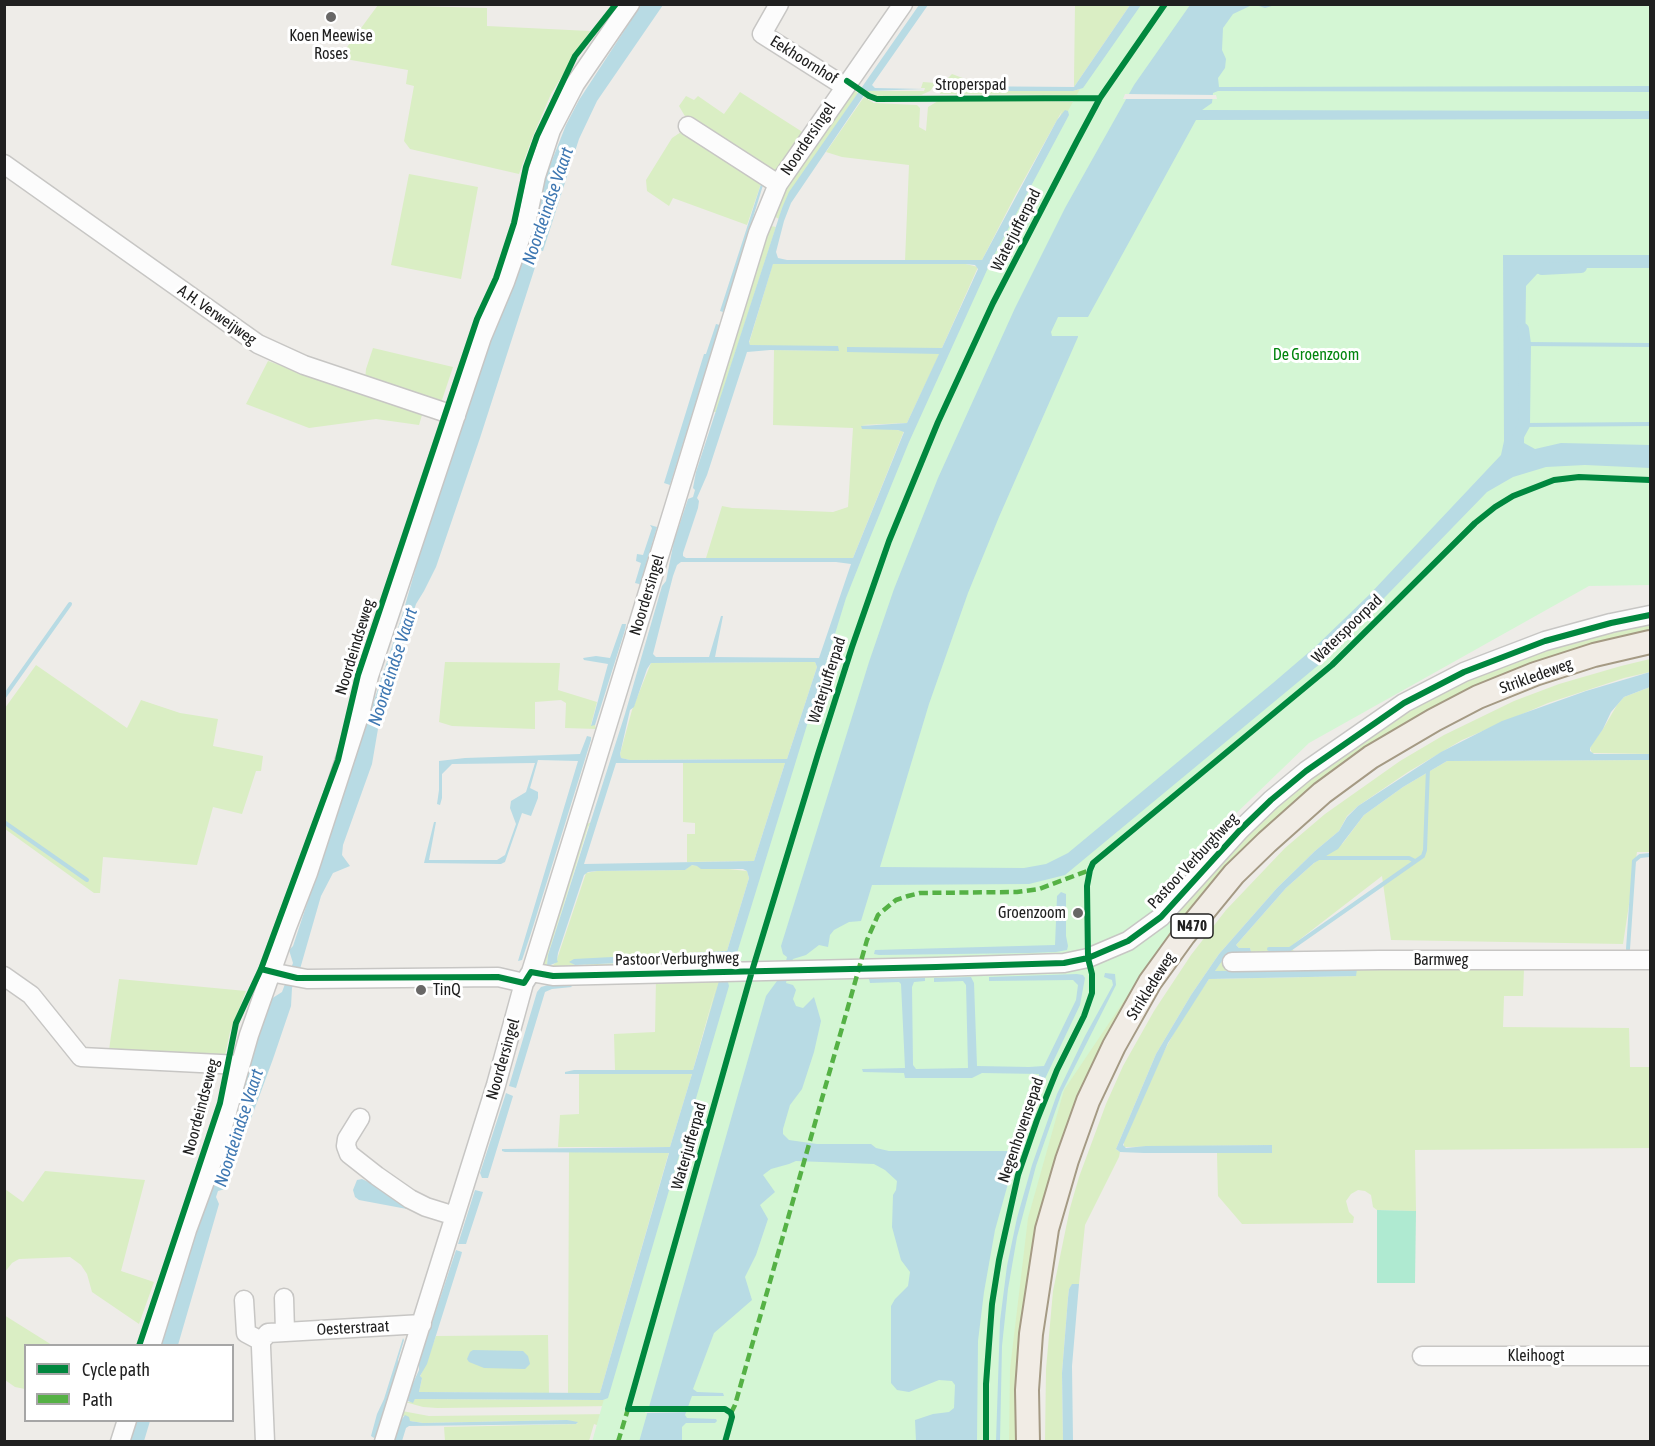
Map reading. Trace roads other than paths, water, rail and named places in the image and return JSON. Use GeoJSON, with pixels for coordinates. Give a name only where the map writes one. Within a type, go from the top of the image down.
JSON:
{"type":"FeatureCollection","features":[{"type":"Feature","properties":{"kind":"main road","name":"Strikledeweg"},"geometry":{"type":"LineString","coordinates":[[1028,1442],[1027,1390],[1031,1334],[1047,1229],[1067,1160],[1089,1101],[1114,1046],[1150,982],[1184,935],[1234,874],[1267,842],[1322,793],[1371,758],[1434,720],[1478,697],[1535,674],[1594,655],[1650,642]]}},
{"type":"Feature","properties":{"kind":"main road","name":"Strikledeweg"},"geometry":{"type":"LineString","coordinates":[[1042,1442],[1044,1339],[1050,1287],[1061,1231],[1077,1175],[1102,1106],[1127,1054],[1161,992],[1195,943],[1244,885],[1276,854],[1331,804],[1383,767],[1484,710],[1537,688],[1595,668],[1650,655]]}},
{"type":"Feature","properties":{"kind":"street","name":"Noordeindseweg"},"geometry":{"type":"LineString","coordinates":[[152,1344],[187,1230],[215,1154],[234,1064],[285,976],[308,873],[361,710],[369,675],[482,337],[506,282],[527,219],[536,176],[551,130],[575,84],[630,4]]}},
{"type":"Feature","properties":{"kind":"street","name":"Eekhoornhof"},"geometry":{"type":"LineString","coordinates":[[779,4],[762,34],[844,86]]}},
{"type":"Feature","properties":{"kind":"street","name":"Noordersingel"},"geometry":{"type":"LineString","coordinates":[[384,1442],[510,1042],[527,978],[758,233],[778,184],[903,4]]}},
{"type":"Feature","properties":{"kind":"street"},"geometry":{"type":"LineString","coordinates":[[688,126],[778,184]]}},
{"type":"Feature","properties":{"kind":"street","name":"A.H. Verweijweg"},"geometry":{"type":"LineString","coordinates":[[4,164],[258,344],[304,365],[456,416]]}},
{"type":"Feature","properties":{"kind":"street","name":"Pastoor Verburghweg"},"geometry":{"type":"LineString","coordinates":[[285,976],[527,978],[936,968],[1064,963],[1088,958],[1128,940],[1161,917],[1240,830],[1271,801],[1306,771],[1404,703],[1464,672],[1545,641],[1650,615]]}},
{"type":"Feature","properties":{"kind":"street","name":"Barmweg"},"geometry":{"type":"LineString","coordinates":[[1232,962],[1650,960]]}},
{"type":"Feature","properties":{"kind":"street","name":"Noordeindseweg"},"geometry":{"type":"LineString","coordinates":[[4,976],[31,995],[81,1057],[234,1064]]}},
{"type":"Feature","properties":{"kind":"street"},"geometry":{"type":"LineString","coordinates":[[360,1118],[347,1139],[346,1146],[349,1154],[410,1199],[426,1207],[455,1215]]}},
{"type":"Feature","properties":{"kind":"street"},"geometry":{"type":"LineString","coordinates":[[284,1298],[285,1331]]}},
{"type":"Feature","properties":{"kind":"street"},"geometry":{"type":"LineString","coordinates":[[244,1300],[246,1333],[261,1341],[265,1442]]}},
{"type":"Feature","properties":{"kind":"street","name":"Oesterstraat"},"geometry":{"type":"LineString","coordinates":[[261,1341],[268,1333],[285,1331],[422,1324]]}},
{"type":"Feature","properties":{"kind":"street","name":"Kleihoogt"},"geometry":{"type":"LineString","coordinates":[[1422,1356],[1650,1356]]}},
{"type":"Feature","properties":{"kind":"street"},"geometry":{"type":"LineString","coordinates":[[120,1442],[126,1422]]}},
{"type":"Feature","properties":{"kind":"water","name":"Noordeindse Vaart"},"geometry":{"type":"Polygon","coordinates":[[[641,5],[663,5],[597,101],[579,139],[543,251],[533,250],[532,255],[538,258],[480,438],[436,567],[416,604],[379,723],[372,764],[343,845],[342,855],[350,866],[333,873],[321,896],[300,969],[292,988],[291,1006],[273,1059],[225,1189],[218,1191],[216,1197],[219,1204],[178,1344],[160,1344],[195,1232],[214,1181],[248,1064],[271,999],[282,992],[293,963],[289,950],[293,946],[402,616],[432,511],[496,323],[527,248],[545,178],[566,125],[579,100],[641,5]]]}},
{"type":"Feature","properties":{"kind":"water"},"geometry":{"type":"Polygon","coordinates":[[[919,5],[928,5],[872,85],[875,88],[925,89],[867,91],[791,203],[776,252],[778,258],[787,260],[982,260],[1057,120],[1065,110],[1068,111],[1069,115],[992,259],[909,442],[846,598],[737,953],[732,958],[575,965],[569,962],[574,959],[727,951],[749,878],[747,871],[743,869],[701,869],[692,865],[685,870],[597,871],[584,875],[558,953],[558,962],[548,966],[548,955],[625,714],[662,586],[666,581],[674,541],[688,499],[693,497],[696,472],[789,192],[919,5]],[[773,264],[750,345],[838,346],[839,351],[747,352],[707,475],[697,498],[698,508],[683,556],[686,558],[853,558],[904,432],[862,429],[861,426],[907,423],[939,354],[847,352],[847,347],[942,348],[978,269],[975,265],[966,264],[773,264]],[[681,562],[677,565],[653,654],[656,657],[709,657],[721,616],[723,616],[715,657],[819,658],[851,564],[836,562],[681,562]],[[815,662],[651,663],[634,707],[630,710],[621,758],[630,760],[787,759],[817,667],[815,662]],[[616,763],[584,864],[754,861],[785,763],[616,763]]]}},
{"type":"Feature","properties":{"kind":"water"},"geometry":{"type":"Polygon","coordinates":[[[1130,5],[1141,5],[1083,88],[1073,91],[946,91],[944,89],[949,86],[1074,87],[1130,5]]]}},
{"type":"Feature","properties":{"kind":"water"},"geometry":{"type":"Polygon","coordinates":[[[1190,5],[1256,5],[1233,14],[1223,28],[1222,50],[1226,59],[1225,68],[1218,78],[1219,87],[1650,86],[1650,92],[1218,91],[1213,93],[1212,103],[1202,110],[1650,111],[1650,119],[1196,120],[1088,317],[1058,317],[1051,332],[1052,336],[1078,337],[968,593],[929,704],[880,867],[1024,868],[1046,864],[1068,853],[1315,647],[1369,595],[1501,455],[1504,441],[1503,255],[1650,255],[1650,268],[1558,268],[1537,274],[1526,286],[1524,443],[1535,449],[1561,443],[1650,445],[1650,468],[1585,465],[1546,467],[1513,477],[1487,492],[1321,663],[1065,875],[1029,884],[872,885],[861,921],[849,922],[834,930],[830,935],[828,947],[819,945],[806,955],[793,959],[791,963],[786,961],[787,957],[783,954],[781,946],[869,662],[894,589],[938,478],[1015,308],[1065,208],[1134,85],[1190,5]]]}},
{"type":"Feature","properties":{"kind":"water"},"geometry":{"type":"Polygon","coordinates":[[[1256,5],[1275,5],[1265,8],[1256,5]]]}},
{"type":"Feature","properties":{"kind":"water"},"geometry":{"type":"Polygon","coordinates":[[[762,181],[764,182],[723,312],[720,311],[762,181]]]}},
{"type":"Feature","properties":{"kind":"water"},"geometry":{"type":"Polygon","coordinates":[[[716,324],[720,325],[670,485],[664,483],[704,354],[706,354],[716,324]]]}},
{"type":"Feature","properties":{"kind":"water"},"geometry":{"type":"Polygon","coordinates":[[[650,525],[657,527],[640,585],[635,583],[641,563],[636,561],[637,554],[643,555],[652,528],[650,525]]]}},
{"type":"Feature","properties":{"kind":"water"},"geometry":{"type":"Polygon","coordinates":[[[622,624],[626,624],[625,630],[595,725],[591,726],[608,664],[583,658],[596,656],[610,658],[622,624]]]}},
{"type":"Feature","properties":{"kind":"water"},"geometry":{"type":"Polygon","coordinates":[[[1650,672],[1650,687],[1624,697],[1611,712],[1590,751],[1594,754],[1650,754],[1650,760],[1447,761],[1403,787],[1364,815],[1338,849],[1314,863],[1286,888],[1236,945],[1239,948],[1250,948],[1251,952],[1227,954],[1215,971],[1357,969],[1356,976],[1209,979],[1168,1043],[1123,1145],[1126,1148],[1272,1145],[1272,1153],[1144,1153],[1120,1152],[1116,1149],[1156,1054],[1191,995],[1219,954],[1277,888],[1339,831],[1347,817],[1358,806],[1441,752],[1502,721],[1586,691],[1650,672]]]}},
{"type":"Feature","properties":{"kind":"water"},"geometry":{"type":"Polygon","coordinates":[[[587,736],[591,737],[591,740],[531,933],[522,960],[518,961],[578,761],[538,760],[530,788],[538,792],[538,798],[531,816],[522,813],[505,862],[501,864],[424,863],[434,822],[436,822],[429,860],[497,860],[505,855],[516,824],[510,808],[511,801],[526,792],[535,763],[452,764],[442,774],[440,805],[437,804],[439,761],[580,754],[587,736]]]}},
{"type":"Feature","properties":{"kind":"water"},"geometry":{"type":"Polygon","coordinates":[[[1061,892],[1066,894],[1067,950],[1029,953],[874,954],[875,950],[1055,945],[1057,896],[1061,892]]]}},
{"type":"Feature","properties":{"kind":"water"},"geometry":{"type":"Polygon","coordinates":[[[1105,973],[1115,974],[1116,985],[1062,1092],[1036,1166],[1017,1237],[1008,1289],[1002,1346],[1000,1441],[996,1441],[1000,1321],[1007,1266],[1017,1218],[1032,1165],[1057,1094],[1113,985],[1112,980],[1104,977],[1105,973]]]}},
{"type":"Feature","properties":{"kind":"water"},"geometry":{"type":"Polygon","coordinates":[[[1077,974],[1085,978],[1080,1005],[1043,1083],[1018,1148],[995,1230],[978,1341],[977,1441],[916,1441],[915,1420],[949,1412],[954,1408],[955,1385],[952,1381],[939,1380],[909,1392],[897,1390],[891,1383],[891,1306],[908,1286],[910,1272],[901,1260],[892,1227],[893,1195],[897,1181],[874,1164],[796,1161],[771,1169],[763,1175],[775,1192],[760,1205],[768,1219],[756,1255],[745,1277],[752,1300],[714,1333],[693,1389],[697,1392],[723,1393],[724,1396],[692,1396],[685,1415],[687,1418],[716,1419],[717,1421],[715,1423],[686,1423],[682,1427],[682,1441],[639,1442],[766,996],[777,981],[780,981],[782,976],[787,978],[786,983],[793,985],[796,990],[793,999],[796,1006],[803,1008],[814,997],[821,1021],[802,1089],[790,1105],[783,1129],[783,1134],[789,1140],[817,1144],[871,1144],[876,1148],[889,1151],[1008,1151],[1015,1142],[1039,1074],[982,1073],[972,1078],[905,1078],[904,1073],[863,1072],[862,1069],[905,1068],[901,984],[899,982],[870,983],[869,979],[925,978],[925,981],[914,982],[912,987],[913,1065],[916,1069],[968,1068],[966,985],[963,981],[934,982],[934,978],[971,977],[974,983],[977,1066],[1029,1067],[1044,1066],[1076,1000],[1078,985],[1073,980],[989,981],[989,977],[1077,974]]]}},
{"type":"Feature","properties":{"kind":"water"},"geometry":{"type":"Polygon","coordinates":[[[719,981],[728,982],[729,986],[608,1398],[603,1400],[415,1399],[413,1403],[408,1401],[456,1250],[462,1252],[461,1256],[427,1364],[420,1376],[422,1378],[419,1392],[600,1393],[669,1153],[505,1152],[502,1149],[670,1147],[692,1074],[565,1074],[565,1072],[574,1070],[693,1070],[719,981]]]}},
{"type":"Feature","properties":{"kind":"water"},"geometry":{"type":"Polygon","coordinates":[[[570,985],[572,987],[545,992],[516,1088],[509,1086],[537,992],[541,987],[570,985]]]}},
{"type":"Feature","properties":{"kind":"water"},"geometry":{"type":"Polygon","coordinates":[[[506,1093],[513,1096],[488,1178],[482,1178],[480,1173],[506,1093]]]}},
{"type":"Feature","properties":{"kind":"water"},"geometry":{"type":"Polygon","coordinates":[[[362,1179],[375,1185],[393,1199],[423,1212],[359,1200],[355,1197],[353,1190],[357,1180],[362,1179]]]}},
{"type":"Feature","properties":{"kind":"water"},"geometry":{"type":"Polygon","coordinates":[[[475,1190],[483,1192],[466,1244],[458,1244],[475,1190]]]}},
{"type":"Feature","properties":{"kind":"water"},"geometry":{"type":"Polygon","coordinates":[[[1072,1284],[1079,1284],[1072,1366],[1073,1441],[1063,1441],[1062,1373],[1069,1289],[1072,1284]]]}},
{"type":"Feature","properties":{"kind":"water"},"geometry":{"type":"Polygon","coordinates":[[[403,1338],[398,1360],[399,1368],[377,1436],[374,1438],[371,1436],[377,1414],[403,1338]]]}},
{"type":"Feature","properties":{"kind":"water"},"geometry":{"type":"Polygon","coordinates":[[[473,1350],[523,1351],[528,1356],[530,1364],[525,1369],[484,1368],[467,1359],[473,1350]]]}},
{"type":"Feature","properties":{"kind":"water"},"geometry":{"type":"Polygon","coordinates":[[[405,1415],[410,1421],[423,1423],[567,1420],[578,1422],[576,1424],[409,1426],[406,1428],[402,1441],[394,1442],[399,1423],[405,1415]]]}},
{"type":"Feature","properties":{"kind":"water"},"geometry":{"type":"Polygon","coordinates":[[[136,1422],[150,1422],[144,1441],[130,1442],[136,1422]]]}},
{"type":"Feature","properties":{"kind":"waterway"},"geometry":{"type":"LineString","coordinates":[[1542,269],[1581,267]]}},
{"type":"Feature","properties":{"kind":"waterway"},"geometry":{"type":"LineString","coordinates":[[1518,436],[1524,425],[1525,344],[1523,329]]}},
{"type":"Feature","properties":{"kind":"waterway"},"geometry":{"type":"LineString","coordinates":[[1525,344],[1650,345]]}},
{"type":"Feature","properties":{"kind":"waterway"},"geometry":{"type":"LineString","coordinates":[[1524,425],[1650,424]]}},
{"type":"Feature","properties":{"kind":"waterway"},"geometry":{"type":"LineString","coordinates":[[4,697],[70,604]]}},
{"type":"Feature","properties":{"kind":"waterway"},"geometry":{"type":"LineString","coordinates":[[1269,949],[1290,949],[1423,856],[1428,768]]}},
{"type":"Feature","properties":{"kind":"waterway"},"geometry":{"type":"LineString","coordinates":[[4,822],[87,880]]}},
{"type":"Feature","properties":{"kind":"waterway"},"geometry":{"type":"LineString","coordinates":[[1628,949],[1634,861],[1640,856],[1650,855]]}},
{"type":"Feature","properties":{"kind":"waterway"},"geometry":{"type":"LineString","coordinates":[[1318,858],[1409,858],[1415,861]]}},
{"type":"Feature","properties":{"kind":"place","name":"Koen Meewise Roses"},"geometry":{"type":"Point","coordinates":[331,17]}},
{"type":"Feature","properties":{"kind":"place","name":"Groenzoom"},"geometry":{"type":"Point","coordinates":[1078,913]}},
{"type":"Feature","properties":{"kind":"place","name":"TinQ"},"geometry":{"type":"Point","coordinates":[421,990]}},
{"type":"Feature","properties":{"kind":"park label","name":"De Groenzoom"},"geometry":{"type":"Point","coordinates":[1316,355]}}]}
